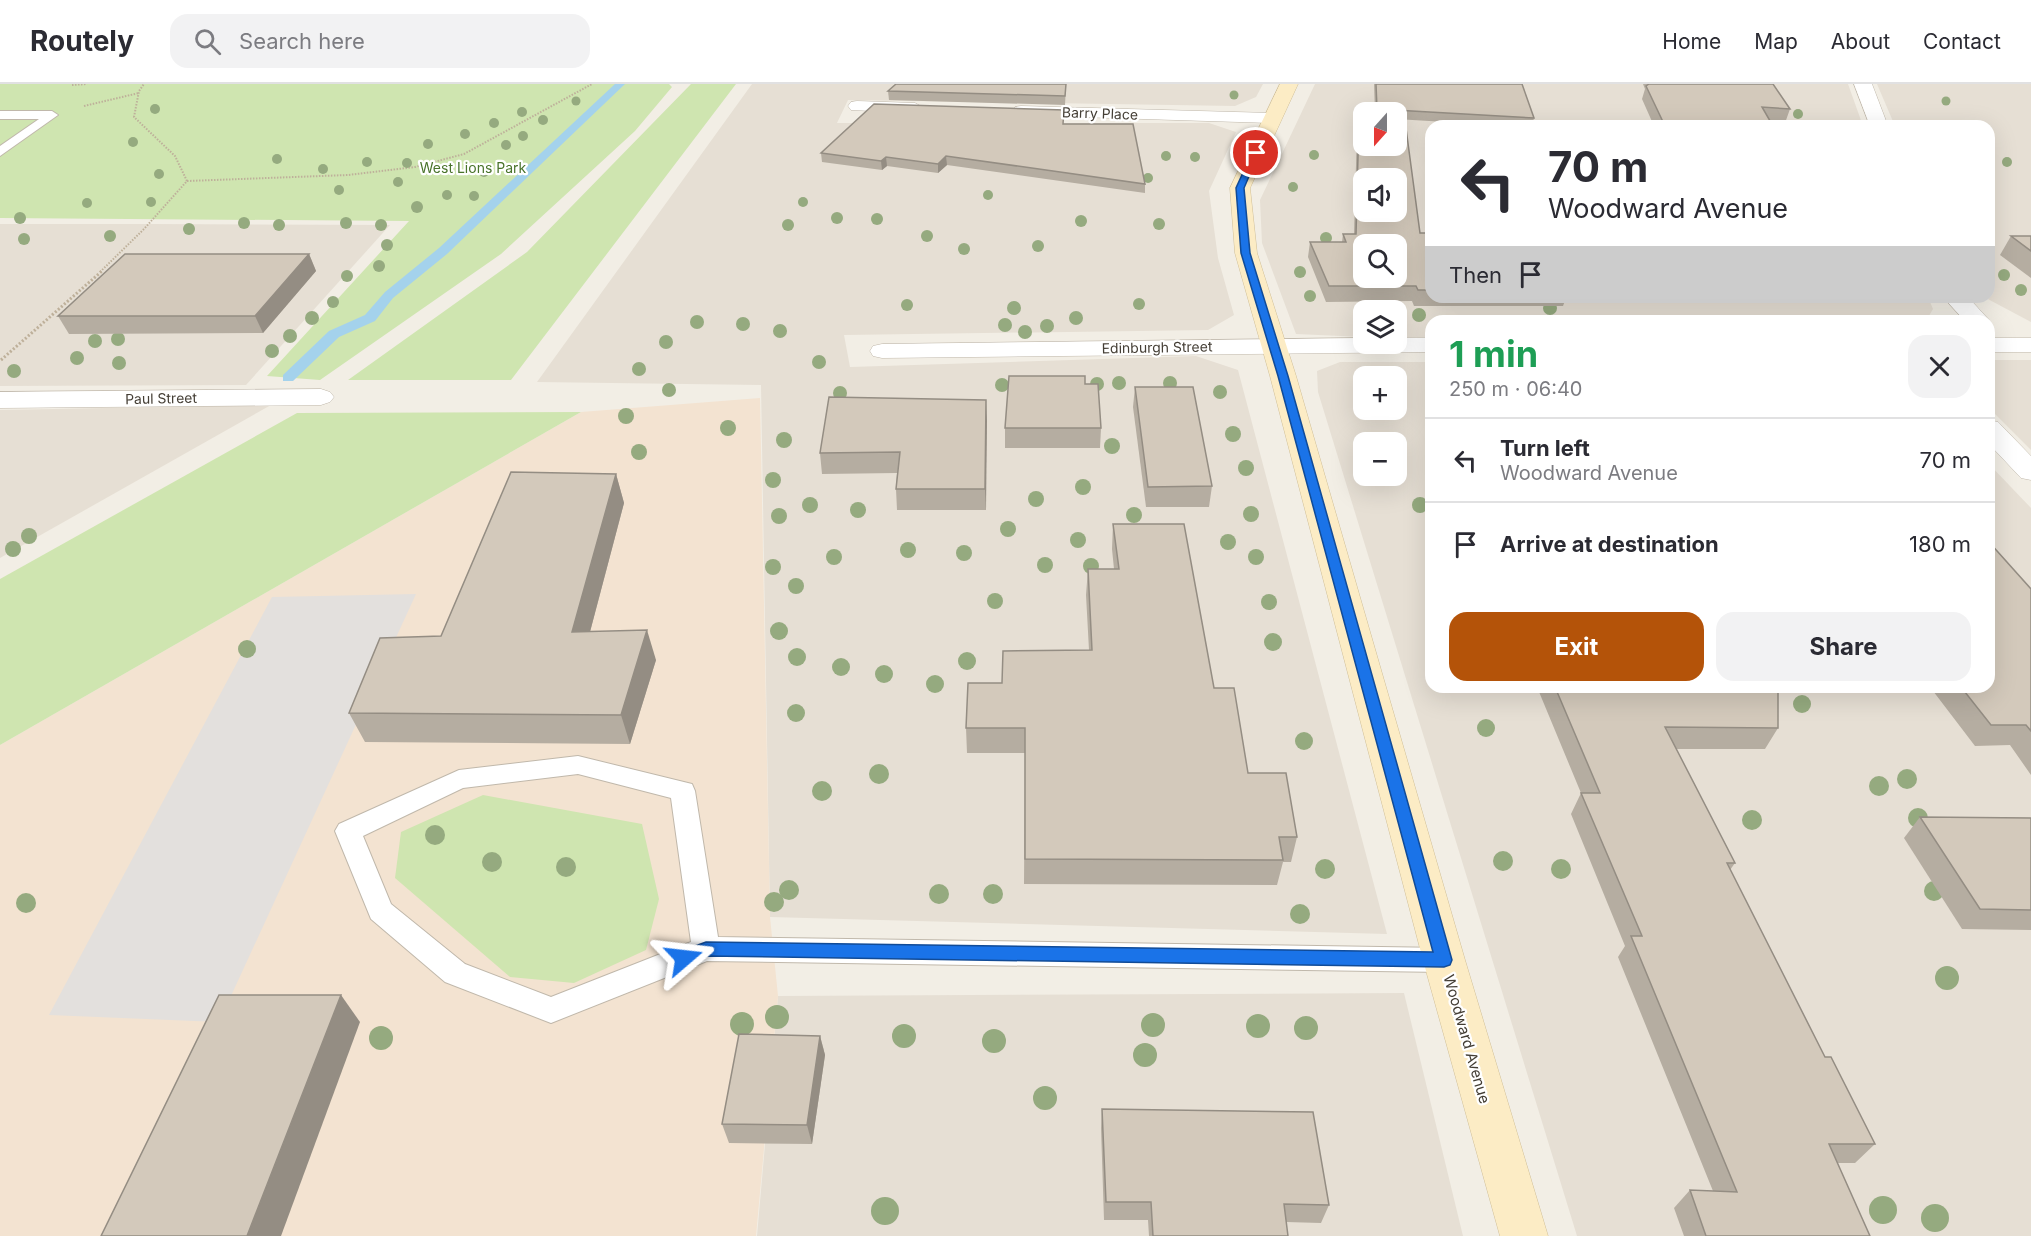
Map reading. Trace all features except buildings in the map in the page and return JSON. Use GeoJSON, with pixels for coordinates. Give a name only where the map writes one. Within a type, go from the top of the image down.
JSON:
{"type":"FeatureCollection","features":[{"type":"Feature","properties":{"kind":"street","name":"Woodward Avenue"},"geometry":{"type":"LineString","coordinates":[[1289,84],[1240,188],[1246,253],[1274,345],[1444,960],[1524,1236]]}},
{"type":"Feature","properties":{"kind":"street"},"geometry":{"type":"LineString","coordinates":[[1863,84],[1877,120]]}},
{"type":"Feature","properties":{"kind":"street"},"geometry":{"type":"LineString","coordinates":[[857,106],[928,108]]}},
{"type":"Feature","properties":{"kind":"street","name":"Barry Place"},"geometry":{"type":"LineString","coordinates":[[999,110],[1271,118]]}},
{"type":"Feature","properties":{"kind":"street"},"geometry":{"type":"LineString","coordinates":[[1961,303],[1972,315]]}},
{"type":"Feature","properties":{"kind":"street"},"geometry":{"type":"LineString","coordinates":[[1995,341],[2031,345]]}},
{"type":"Feature","properties":{"kind":"street","name":"Edinburgh Street"},"geometry":{"type":"LineString","coordinates":[[882,351],[1425,345]]}},
{"type":"Feature","properties":{"kind":"street","name":"Paul Street"},"geometry":{"type":"LineString","coordinates":[[0,400],[321,397]]}},
{"type":"Feature","properties":{"kind":"street"},"geometry":{"type":"LineString","coordinates":[[1995,435],[2031,472]]}},
{"type":"Feature","properties":{"kind":"lane"},"geometry":{"type":"LineString","coordinates":[[0,115],[51,115]]}},
{"type":"Feature","properties":{"kind":"lane"},"geometry":{"type":"LineString","coordinates":[[0,152],[51,115]]}},
{"type":"Feature","properties":{"kind":"lane"},"geometry":{"type":"LineString","coordinates":[[706,949],[683,791],[578,765],[459,779],[348,831],[381,911],[455,973],[551,1010],[706,949],[1444,960]]}},
{"type":"Feature","properties":{"kind":"path"},"geometry":{"type":"LineString","coordinates":[[144,84],[139,93],[134,117],[175,156],[187,181]]}},
{"type":"Feature","properties":{"kind":"path"},"geometry":{"type":"LineString","coordinates":[[0,360],[117,258],[158,217],[187,181],[348,175],[415,167],[464,154],[592,84]]}},
{"type":"Feature","properties":{"kind":"path"},"geometry":{"type":"LineString","coordinates":[[51,115],[139,93]]}},
{"type":"Feature","properties":{"kind":"shaded area"},"geometry":{"type":"Polygon","coordinates":[[[752,84],[1263,84],[1256,97],[1235,106],[848,100],[837,123],[1209,123],[1236,132],[1209,191],[1218,258],[1234,315],[1208,330],[844,335],[850,367],[1196,356],[1238,370],[1387,934],[770,917],[761,385],[537,382],[752,84]]]}},
{"type":"Feature","properties":{"kind":"shaded area"},"geometry":{"type":"Polygon","coordinates":[[[1315,84],[1848,84],[1861,120],[1425,120],[1425,303],[1930,303],[1933,309],[1930,315],[1425,315],[1425,337],[1407,337],[1407,300],[1353,300],[1353,337],[1296,334],[1262,243],[1260,200],[1315,84]]]}},
{"type":"Feature","properties":{"kind":"shaded area"},"geometry":{"type":"Polygon","coordinates":[[[1877,84],[2031,84],[2031,322],[1995,303],[1995,120],[1892,120],[1877,84]]]}},
{"type":"Feature","properties":{"kind":"shaded area"},"geometry":{"type":"Polygon","coordinates":[[[0,224],[390,225],[246,385],[0,386],[0,224]]]}},
{"type":"Feature","properties":{"kind":"shaded area"},"geometry":{"type":"Polygon","coordinates":[[[1995,360],[2031,360],[2031,450],[1995,414],[1995,360]]]}},
{"type":"Feature","properties":{"kind":"shaded area"},"geometry":{"type":"Polygon","coordinates":[[[1340,362],[1425,362],[1425,693],[1995,693],[1995,470],[2031,508],[2031,1236],[1577,1236],[1318,392],[1317,371],[1340,362]]]}},
{"type":"Feature","properties":{"kind":"shaded area"},"geometry":{"type":"Polygon","coordinates":[[[760,398],[770,917],[778,996],[756,1236],[0,1236],[0,745],[581,412],[760,398]]]}},
{"type":"Feature","properties":{"kind":"shaded area"},"geometry":{"type":"Polygon","coordinates":[[[271,405],[0,558],[0,410],[271,405]]]}},
{"type":"Feature","properties":{"kind":"shaded area"},"geometry":{"type":"Polygon","coordinates":[[[416,594],[219,1022],[49,1015],[272,597],[416,594]]]}},
{"type":"Feature","properties":{"kind":"shaded area"},"geometry":{"type":"Polygon","coordinates":[[[1404,993],[1463,1236],[757,1236],[778,996],[1404,993]]]}},
{"type":"Feature","properties":{"kind":"green space","name":"West Lions Park"},"geometry":{"type":"Polygon","coordinates":[[[0,84],[669,84],[672,87],[635,131],[501,254],[320,380],[267,376],[409,221],[0,218],[0,84]]]}},
{"type":"Feature","properties":{"kind":"green space"},"geometry":{"type":"Polygon","coordinates":[[[691,84],[736,84],[511,380],[348,380],[527,252],[691,84]]]}},
{"type":"Feature","properties":{"kind":"green space"},"geometry":{"type":"Polygon","coordinates":[[[581,412],[0,745],[0,579],[297,413],[581,412]]]}},
{"type":"Feature","properties":{"kind":"green space"},"geometry":{"type":"Polygon","coordinates":[[[483,795],[642,824],[659,899],[646,950],[574,983],[510,977],[395,878],[401,832],[483,795]]]}},
{"type":"Feature","properties":{"kind":"waterway"},"geometry":{"type":"LineString","coordinates":[[288,378],[334,334],[370,318],[389,295],[443,251],[620,84]]}},
{"type":"Feature","properties":{"kind":"route"},"geometry":{"type":"LineString","coordinates":[[684,958],[706,949],[1444,960],[1283,376],[1246,253],[1240,188],[1256,153]]}}]}
